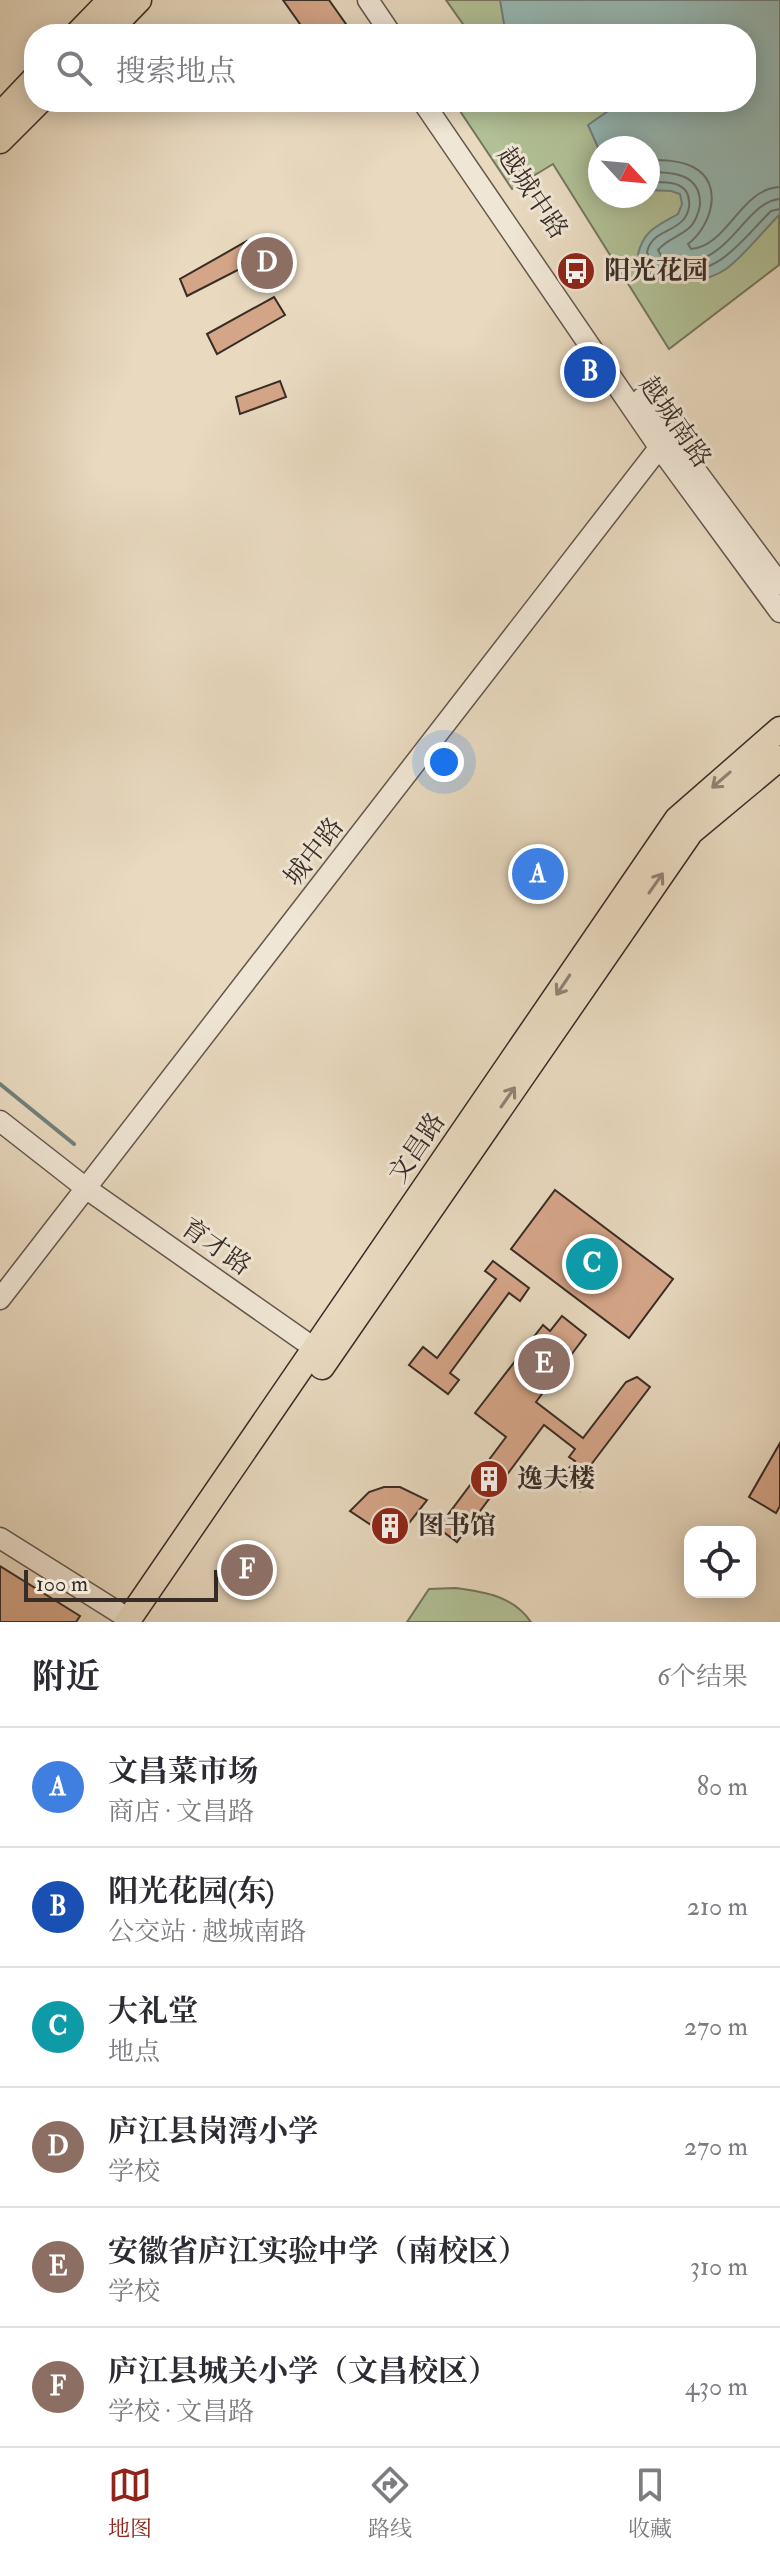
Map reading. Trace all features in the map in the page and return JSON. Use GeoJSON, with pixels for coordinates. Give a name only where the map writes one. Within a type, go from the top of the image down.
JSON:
{"type":"FeatureCollection","features":[{"type":"Feature","properties":{"kind":"main road"},"geometry":{"type":"LineString","coordinates":[[87,24],[110,0]]}},
{"type":"Feature","properties":{"kind":"main road"},"geometry":{"type":"LineString","coordinates":[[116,24],[139,0]]}},
{"type":"Feature","properties":{"kind":"main road"},"geometry":{"type":"LineString","coordinates":[[0,115],[24,90]]}},
{"type":"Feature","properties":{"kind":"main road"},"geometry":{"type":"LineString","coordinates":[[0,141],[29,112]]}},
{"type":"Feature","properties":{"kind":"main road","name":"文昌路"},"geometry":{"type":"LineString","coordinates":[[133,1621],[314,1348],[677,819],[780,729]]}},
{"type":"Feature","properties":{"kind":"main road","name":"文昌路"},"geometry":{"type":"LineString","coordinates":[[133,1621],[691,832],[780,758]]}},
{"type":"Feature","properties":{"kind":"street"},"geometry":{"type":"LineString","coordinates":[[352,0],[369,24]]}},
{"type":"Feature","properties":{"kind":"street"},"geometry":{"type":"LineString","coordinates":[[368,0],[384,24]]}},
{"type":"Feature","properties":{"kind":"street","name":"越城南路"},"geometry":{"type":"LineString","coordinates":[[430,112],[664,441],[780,612]]}},
{"type":"Feature","properties":{"kind":"street","name":"越城中路"},"geometry":{"type":"LineString","coordinates":[[445,112],[664,441],[780,584]]}},
{"type":"Feature","properties":{"kind":"street","name":"城中路"},"geometry":{"type":"LineString","coordinates":[[0,1299],[664,441]]}},
{"type":"Feature","properties":{"kind":"street","name":"育才路"},"geometry":{"type":"LineString","coordinates":[[0,1121],[87,1189],[314,1348]]}},
{"type":"Feature","properties":{"kind":"street"},"geometry":{"type":"LineString","coordinates":[[0,1538],[133,1621]]}},
{"type":"Feature","properties":{"kind":"green space"},"geometry":{"type":"Polygon","coordinates":[[[446,0],[780,0],[779,265],[669,349],[553,164],[512,189],[461,112],[756,112],[756,24],[463,24],[446,0]]]}},
{"type":"Feature","properties":{"kind":"green space"},"geometry":{"type":"Polygon","coordinates":[[[456,1588],[507,1601],[531,1622],[407,1622],[429,1589],[456,1588]]]}},
{"type":"Feature","properties":{"kind":"water"},"geometry":{"type":"Polygon","coordinates":[[[500,0],[780,0],[780,214],[719,273],[700,280],[679,282],[660,279],[652,275],[638,254],[644,239],[652,230],[678,214],[682,204],[680,194],[660,191],[660,136],[593,136],[588,125],[607,112],[756,112],[756,24],[504,24],[500,0]]]}},
{"type":"Feature","properties":{"kind":"building"},"geometry":{"type":"Polygon","coordinates":[[[283,0],[329,0],[346,24],[300,24],[283,0]]]}},
{"type":"Feature","properties":{"kind":"building"},"geometry":{"type":"Polygon","coordinates":[[[247,241],[257,260],[187,296],[180,279],[247,241]]]}},
{"type":"Feature","properties":{"kind":"building"},"geometry":{"type":"Polygon","coordinates":[[[274,297],[285,315],[217,354],[207,334],[274,297]]]}},
{"type":"Feature","properties":{"kind":"building"},"geometry":{"type":"Polygon","coordinates":[[[280,381],[286,397],[240,414],[236,397],[280,381]]]}},
{"type":"Feature","properties":{"kind":"building"},"geometry":{"type":"Polygon","coordinates":[[[555,1190],[673,1279],[629,1338],[511,1249],[555,1190]]]}},
{"type":"Feature","properties":{"kind":"building"},"geometry":{"type":"Polygon","coordinates":[[[493,1261],[529,1288],[520,1301],[509,1293],[450,1373],[459,1380],[448,1394],[409,1365],[423,1347],[437,1358],[496,1279],[485,1271],[493,1261]]]}},
{"type":"Feature","properties":{"kind":"building"},"geometry":{"type":"Polygon","coordinates":[[[562,1316],[586,1335],[536,1402],[583,1438],[626,1382],[637,1377],[650,1387],[590,1466],[596,1471],[580,1491],[562,1477],[575,1461],[569,1457],[575,1449],[544,1425],[457,1542],[438,1528],[506,1437],[475,1413],[543,1325],[550,1331],[562,1316]]]}},
{"type":"Feature","properties":{"kind":"building"},"geometry":{"type":"Polygon","coordinates":[[[780,1443],[780,1506],[776,1513],[749,1497],[780,1443]]]}},
{"type":"Feature","properties":{"kind":"building","name":"图书馆"},"geometry":{"type":"Polygon","coordinates":[[[384,1487],[400,1487],[427,1500],[395,1541],[350,1511],[369,1492],[384,1487]]]}},
{"type":"Feature","properties":{"kind":"building"},"geometry":{"type":"Polygon","coordinates":[[[0,1566],[80,1616],[76,1622],[0,1622],[0,1566]]]}},
{"type":"Feature","properties":{"kind":"waterway"},"geometry":{"type":"LineString","coordinates":[[0,1084],[74,1144]]}},
{"type":"Feature","properties":{"kind":"place","name":"庐江县岗湾小学"},"geometry":{"type":"Point","coordinates":[267,263]}},
{"type":"Feature","properties":{"kind":"place","name":"阳光花园"},"geometry":{"type":"Point","coordinates":[576,271]}},
{"type":"Feature","properties":{"kind":"place","name":"阳光花园(东)"},"geometry":{"type":"Point","coordinates":[590,372]}},
{"type":"Feature","properties":{"kind":"place","name":"文昌菜市场"},"geometry":{"type":"Point","coordinates":[538,874]}},
{"type":"Feature","properties":{"kind":"place","name":"大礼堂"},"geometry":{"type":"Point","coordinates":[592,1264]}},
{"type":"Feature","properties":{"kind":"place","name":"安徽省庐江实验中学（南校区）"},"geometry":{"type":"Point","coordinates":[544,1364]}},
{"type":"Feature","properties":{"kind":"place","name":"逸夫楼"},"geometry":{"type":"Point","coordinates":[489,1479]}},
{"type":"Feature","properties":{"kind":"place","name":"图书馆"},"geometry":{"type":"Point","coordinates":[390,1526]}},
{"type":"Feature","properties":{"kind":"place","name":"庐江县城关小学（文昌校区）"},"geometry":{"type":"Point","coordinates":[247,1570]}}]}
